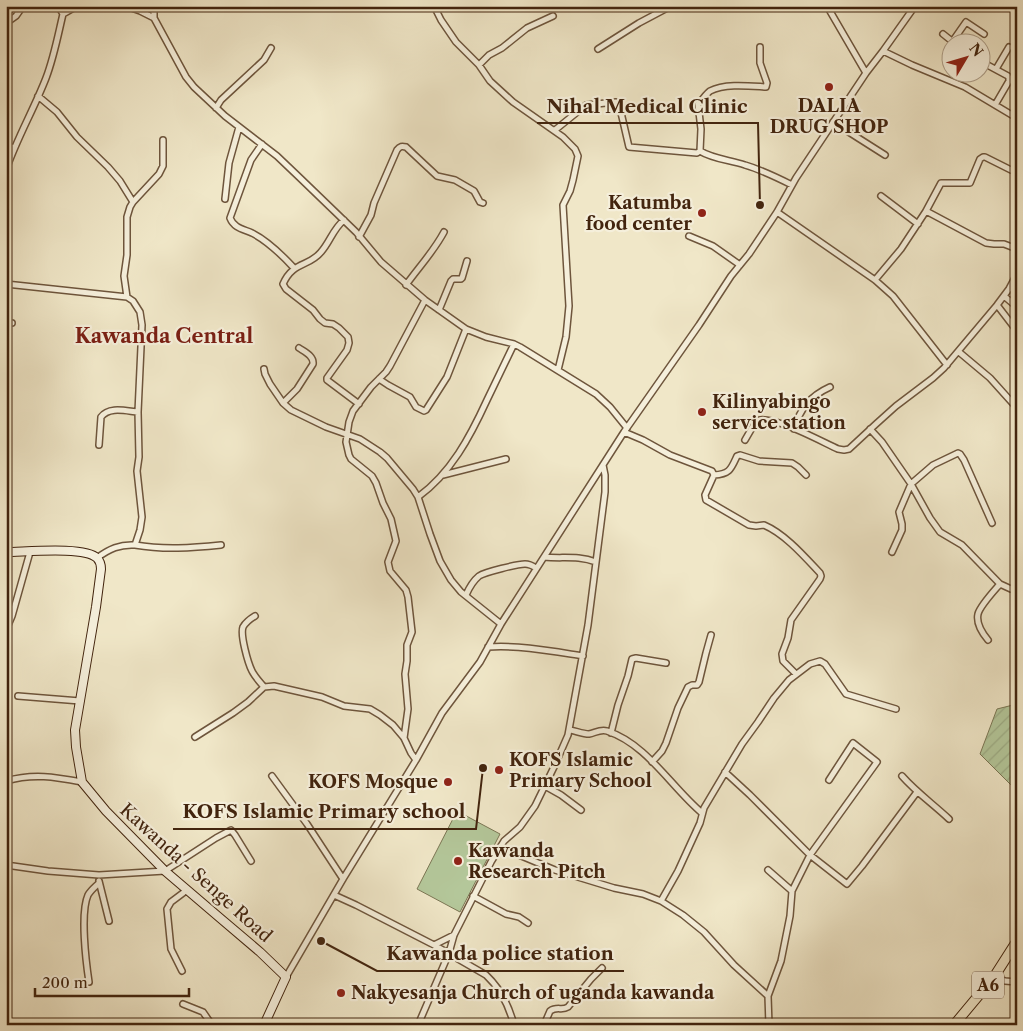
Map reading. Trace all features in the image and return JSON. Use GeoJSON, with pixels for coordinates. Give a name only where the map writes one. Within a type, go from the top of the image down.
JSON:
{"type":"FeatureCollection","features":[{"type":"Feature","properties":{"kind":"main road","name":"A6"},"geometry":{"type":"LineString","coordinates":[[954,1025],[994,977],[1017,941]]}},
{"type":"Feature","properties":{"kind":"street"},"geometry":{"type":"LineString","coordinates":[[6,23],[16,16],[22,6]]}},
{"type":"Feature","properties":{"kind":"street"},"geometry":{"type":"LineString","coordinates":[[58,6],[63,14]]}},
{"type":"Feature","properties":{"kind":"street"},"geometry":{"type":"LineString","coordinates":[[6,170],[46,78],[63,14],[76,6]]}},
{"type":"Feature","properties":{"kind":"street"},"geometry":{"type":"LineString","coordinates":[[126,6],[154,18]]}},
{"type":"Feature","properties":{"kind":"street"},"geometry":{"type":"LineString","coordinates":[[154,6],[154,18],[186,77],[194,87],[216,108],[262,144],[299,177],[344,220],[381,262],[406,285],[466,329],[486,337],[514,344],[587,388],[604,400],[625,430],[670,455],[712,471],[714,475]]}},
{"type":"Feature","properties":{"kind":"street"},"geometry":{"type":"LineString","coordinates":[[434,6],[456,42],[490,80],[513,102],[555,130],[569,142],[575,148],[578,156],[570,191],[563,204],[569,306],[566,337],[558,370]]}},
{"type":"Feature","properties":{"kind":"street"},"geometry":{"type":"LineString","coordinates":[[598,49],[639,23],[671,6]]}},
{"type":"Feature","properties":{"kind":"street"},"geometry":{"type":"LineString","coordinates":[[827,6],[866,73]]}},
{"type":"Feature","properties":{"kind":"street"},"geometry":{"type":"LineString","coordinates":[[264,1025],[286,977],[342,878],[416,760],[442,713],[480,662],[536,568],[625,430],[749,254],[866,73],[915,6]]}},
{"type":"Feature","properties":{"kind":"street"},"geometry":{"type":"LineString","coordinates":[[479,66],[489,55],[502,48],[527,28],[553,16]]}},
{"type":"Feature","properties":{"kind":"street"},"geometry":{"type":"LineString","coordinates":[[960,32],[966,22],[981,32]]}},
{"type":"Feature","properties":{"kind":"street"},"geometry":{"type":"LineString","coordinates":[[700,151],[701,129],[698,104],[708,92],[716,89],[749,85],[764,87],[767,85],[760,63],[760,47]]}},
{"type":"Feature","properties":{"kind":"street"},"geometry":{"type":"LineString","coordinates":[[996,70],[1009,47]]}},
{"type":"Feature","properties":{"kind":"street"},"geometry":{"type":"LineString","coordinates":[[216,108],[221,100],[264,60],[271,48]]}},
{"type":"Feature","properties":{"kind":"street"},"geometry":{"type":"LineString","coordinates":[[883,51],[965,87],[1017,118]]}},
{"type":"Feature","properties":{"kind":"street"},"geometry":{"type":"LineString","coordinates":[[990,67],[1009,78],[995,105]]}},
{"type":"Feature","properties":{"kind":"street"},"geometry":{"type":"LineString","coordinates":[[38,96],[57,112],[77,136],[108,167],[120,181],[133,202]]}},
{"type":"Feature","properties":{"kind":"street"},"geometry":{"type":"LineString","coordinates":[[555,130],[586,105],[613,102],[618,104],[629,147],[697,153],[700,151],[707,155],[762,170],[792,185]]}},
{"type":"Feature","properties":{"kind":"street"},"geometry":{"type":"LineString","coordinates":[[834,122],[885,155]]}},
{"type":"Feature","properties":{"kind":"street"},"geometry":{"type":"LineString","coordinates":[[225,199],[229,163],[239,127]]}},
{"type":"Feature","properties":{"kind":"street"},"geometry":{"type":"LineString","coordinates":[[126,297],[124,276],[130,207],[159,174],[163,166],[164,140]]}},
{"type":"Feature","properties":{"kind":"street"},"geometry":{"type":"LineString","coordinates":[[262,144],[251,160],[230,218],[236,227],[264,240],[294,268]]}},
{"type":"Feature","properties":{"kind":"street"},"geometry":{"type":"LineString","coordinates":[[6,145],[14,148]]}},
{"type":"Feature","properties":{"kind":"street"},"geometry":{"type":"LineString","coordinates":[[359,237],[371,215],[374,203],[397,150],[402,146],[406,147],[437,176],[453,180],[474,191],[480,202],[483,203]]}},
{"type":"Feature","properties":{"kind":"street"},"geometry":{"type":"LineString","coordinates":[[875,280],[901,249],[918,224],[941,182],[970,183],[980,159],[983,157],[1011,170]]}},
{"type":"Feature","properties":{"kind":"street"},"geometry":{"type":"LineString","coordinates":[[881,196],[918,224]]}},
{"type":"Feature","properties":{"kind":"street"},"geometry":{"type":"LineString","coordinates":[[926,211],[986,243],[1004,244],[1017,249]]}},
{"type":"Feature","properties":{"kind":"street"},"geometry":{"type":"LineString","coordinates":[[777,212],[875,280],[893,296],[947,365]]}},
{"type":"Feature","properties":{"kind":"street"},"geometry":{"type":"LineString","coordinates":[[344,220],[333,232],[322,252],[313,259],[294,268],[283,282],[284,287],[313,310],[320,319],[325,323],[333,324],[348,336],[347,350],[327,380],[359,404]]}},
{"type":"Feature","properties":{"kind":"street"},"geometry":{"type":"LineString","coordinates":[[406,285],[438,244],[444,232]]}},
{"type":"Feature","properties":{"kind":"street"},"geometry":{"type":"LineString","coordinates":[[689,236],[713,246],[740,265]]}},
{"type":"Feature","properties":{"kind":"street"},"geometry":{"type":"LineString","coordinates":[[439,310],[450,281],[462,278],[467,261]]}},
{"type":"Feature","properties":{"kind":"street"},"geometry":{"type":"LineString","coordinates":[[745,440],[759,419],[780,422],[838,450],[852,447],[896,406],[947,365],[1004,296],[1017,274]]}},
{"type":"Feature","properties":{"kind":"street"},"geometry":{"type":"LineString","coordinates":[[6,284],[126,297],[133,301],[140,312],[142,325],[137,477],[142,518],[135,546]]}},
{"type":"Feature","properties":{"kind":"street"},"geometry":{"type":"LineString","coordinates":[[1004,296],[1017,307]]}},
{"type":"Feature","properties":{"kind":"street"},"geometry":{"type":"LineString","coordinates":[[404,738],[408,701],[405,674],[407,645],[412,632],[408,597],[406,590],[390,571],[388,562],[396,541],[391,519],[372,476],[351,459],[346,442],[349,422],[354,411],[390,366],[425,300]]}},
{"type":"Feature","properties":{"kind":"street"},"geometry":{"type":"LineString","coordinates":[[997,305],[1017,331]]}},
{"type":"Feature","properties":{"kind":"street"},"geometry":{"type":"LineString","coordinates":[[379,379],[388,386],[410,397],[416,407],[424,411],[426,410],[447,376],[466,329]]}},
{"type":"Feature","properties":{"kind":"street"},"geometry":{"type":"LineString","coordinates":[[418,497],[454,461],[474,427],[514,344]]}},
{"type":"Feature","properties":{"kind":"street"},"geometry":{"type":"LineString","coordinates":[[283,403],[298,389],[314,361],[313,358],[299,348]]}},
{"type":"Feature","properties":{"kind":"street"},"geometry":{"type":"LineString","coordinates":[[959,352],[990,378],[1017,408]]}},
{"type":"Feature","properties":{"kind":"street"},"geometry":{"type":"LineString","coordinates":[[264,369],[270,384],[283,403],[291,410],[326,427],[360,439],[387,458],[418,497],[440,561],[451,580],[501,624]]}},
{"type":"Feature","properties":{"kind":"street"},"geometry":{"type":"LineString","coordinates":[[794,429],[802,409],[817,394],[830,387]]}},
{"type":"Feature","properties":{"kind":"street"},"geometry":{"type":"LineString","coordinates":[[99,445],[102,414],[111,410],[138,412]]}},
{"type":"Feature","properties":{"kind":"street"},"geometry":{"type":"LineString","coordinates":[[870,429],[882,442],[911,484],[938,530],[962,545],[1000,584],[1017,590]]}},
{"type":"Feature","properties":{"kind":"street"},"geometry":{"type":"LineString","coordinates":[[892,552],[902,530],[899,512],[911,484],[933,465],[954,454],[959,453],[964,460],[992,523]]}},
{"type":"Feature","properties":{"kind":"street"},"geometry":{"type":"LineString","coordinates":[[714,475],[721,475],[730,471],[737,456],[740,455],[759,461],[792,463],[806,475]]}},
{"type":"Feature","properties":{"kind":"street"},"geometry":{"type":"LineString","coordinates":[[442,475],[506,459]]}},
{"type":"Feature","properties":{"kind":"street"},"geometry":{"type":"LineString","coordinates":[[418,1025],[449,952],[454,935],[473,896],[504,841],[520,827],[531,812],[570,730],[588,625],[605,492],[606,481],[603,465]]}},
{"type":"Feature","properties":{"kind":"street"},"geometry":{"type":"LineString","coordinates":[[714,475],[705,496],[706,500],[749,525],[764,524],[777,532],[821,576],[791,620],[788,638],[782,654],[783,661],[796,674]]}},
{"type":"Feature","properties":{"kind":"street"},"geometry":{"type":"LineString","coordinates":[[6,552],[71,550],[85,552],[97,558],[112,548],[130,545],[162,549],[221,545]]}},
{"type":"Feature","properties":{"kind":"street"},"geometry":{"type":"LineString","coordinates":[[6,630],[12,616],[30,552]]}},
{"type":"Feature","properties":{"kind":"street"},"geometry":{"type":"LineString","coordinates":[[544,557],[576,557],[596,562]]}},
{"type":"Feature","properties":{"kind":"street","name":"Kawanda - Senge Road"},"geometry":{"type":"LineString","coordinates":[[97,558],[101,563],[101,569],[75,730],[82,782],[106,811],[165,871],[260,952],[286,977]]}},
{"type":"Feature","properties":{"kind":"street"},"geometry":{"type":"LineString","coordinates":[[466,595],[477,577],[487,571],[525,564],[536,568]]}},
{"type":"Feature","properties":{"kind":"street"},"geometry":{"type":"LineString","coordinates":[[988,640],[982,631],[978,614],[1000,584]]}},
{"type":"Feature","properties":{"kind":"street"},"geometry":{"type":"LineString","coordinates":[[255,616],[244,626],[242,634],[252,670],[264,687]]}},
{"type":"Feature","properties":{"kind":"street"},"geometry":{"type":"LineString","coordinates":[[652,762],[662,751],[666,743],[678,708],[688,687],[698,683],[711,635]]}},
{"type":"Feature","properties":{"kind":"street"},"geometry":{"type":"LineString","coordinates":[[488,647],[528,648],[583,656]]}},
{"type":"Feature","properties":{"kind":"street"},"geometry":{"type":"LineString","coordinates":[[612,733],[632,658],[666,664]]}},
{"type":"Feature","properties":{"kind":"street"},"geometry":{"type":"LineString","coordinates":[[661,901],[678,871],[700,823],[702,813],[724,772],[774,698],[796,674],[810,664],[820,661],[825,664],[846,694],[896,709]]}},
{"type":"Feature","properties":{"kind":"street"},"geometry":{"type":"LineString","coordinates":[[195,737],[233,713],[264,687],[274,686],[322,697],[344,706],[370,709],[385,718],[404,738],[416,760]]}},
{"type":"Feature","properties":{"kind":"street"},"geometry":{"type":"LineString","coordinates":[[18,696],[80,700]]}},
{"type":"Feature","properties":{"kind":"street"},"geometry":{"type":"LineString","coordinates":[[570,730],[586,734],[603,730],[633,744],[702,813]]}},
{"type":"Feature","properties":{"kind":"street"},"geometry":{"type":"LineString","coordinates":[[768,1025],[768,996],[781,961],[790,916],[792,892],[810,855],[877,762],[853,743],[829,780]]}},
{"type":"Feature","properties":{"kind":"street"},"geometry":{"type":"LineString","coordinates":[[724,772],[750,794],[810,855],[847,884],[917,792]]}},
{"type":"Feature","properties":{"kind":"street"},"geometry":{"type":"LineString","coordinates":[[6,781],[37,775],[82,782]]}},
{"type":"Feature","properties":{"kind":"street"},"geometry":{"type":"LineString","coordinates":[[272,776],[307,824],[342,878]]}},
{"type":"Feature","properties":{"kind":"street"},"geometry":{"type":"LineString","coordinates":[[902,776],[917,792],[949,819]]}},
{"type":"Feature","properties":{"kind":"street"},"geometry":{"type":"LineString","coordinates":[[545,786],[581,810]]}},
{"type":"Feature","properties":{"kind":"street"},"geometry":{"type":"LineString","coordinates":[[6,866],[100,875],[165,871],[228,831],[233,832],[251,861]]}},
{"type":"Feature","properties":{"kind":"street"},"geometry":{"type":"LineString","coordinates":[[500,847],[555,870],[614,888],[643,894],[661,901],[683,915],[704,932],[734,966],[768,996]]}},
{"type":"Feature","properties":{"kind":"street"},"geometry":{"type":"LineString","coordinates":[[768,870],[792,892]]}},
{"type":"Feature","properties":{"kind":"street"},"geometry":{"type":"LineString","coordinates":[[100,875],[99,883],[109,921]]}},
{"type":"Feature","properties":{"kind":"street"},"geometry":{"type":"LineString","coordinates":[[89,982],[84,912],[90,892],[99,883]]}},
{"type":"Feature","properties":{"kind":"street"},"geometry":{"type":"LineString","coordinates":[[182,971],[171,949],[167,909],[171,902],[187,890]]}},
{"type":"Feature","properties":{"kind":"street"},"geometry":{"type":"LineString","coordinates":[[334,895],[434,944],[486,975],[500,991],[514,1025]]}},
{"type":"Feature","properties":{"kind":"street"},"geometry":{"type":"LineString","coordinates":[[473,896],[506,914],[519,917],[528,923]]}},
{"type":"Feature","properties":{"kind":"street"},"geometry":{"type":"LineString","coordinates":[[434,944],[454,935]]}},
{"type":"Feature","properties":{"kind":"street"},"geometry":{"type":"LineString","coordinates":[[544,1025],[550,1011],[568,1007],[602,968]]}},
{"type":"Feature","properties":{"kind":"street"},"geometry":{"type":"LineString","coordinates":[[994,977],[1005,981],[1017,982]]}},
{"type":"Feature","properties":{"kind":"street"},"geometry":{"type":"LineString","coordinates":[[183,1004],[203,1012],[212,1025]]}},
{"type":"Feature","properties":{"kind":"green space"},"geometry":{"type":"Polygon","coordinates":[[[1017,704],[1017,791],[980,754],[997,709],[1017,704]]]}},
{"type":"Feature","properties":{"kind":"green space","name":"Kawanda Research Pitch"},"geometry":{"type":"Polygon","coordinates":[[[457,811],[500,834],[460,912],[417,889],[457,811]]]}},
{"type":"Feature","properties":{"kind":"place","name":"DALIA DRUG SHOP"},"geometry":{"type":"Point","coordinates":[829,87]}},
{"type":"Feature","properties":{"kind":"place","name":"Nihal Medical Clinic"},"geometry":{"type":"Point","coordinates":[760,205]}},
{"type":"Feature","properties":{"kind":"place","name":"Katumba food center"},"geometry":{"type":"Point","coordinates":[702,213]}},
{"type":"Feature","properties":{"kind":"place","name":"Kilinyabingo service station"},"geometry":{"type":"Point","coordinates":[702,412]}},
{"type":"Feature","properties":{"kind":"place","name":"KOFS Islamic Primary school"},"geometry":{"type":"Point","coordinates":[483,768]}},
{"type":"Feature","properties":{"kind":"place","name":"KOFS Islamic Primary School"},"geometry":{"type":"Point","coordinates":[499,770]}},
{"type":"Feature","properties":{"kind":"place","name":"KOFS Mosque"},"geometry":{"type":"Point","coordinates":[448,782]}},
{"type":"Feature","properties":{"kind":"place","name":"Kawanda Research Pitch"},"geometry":{"type":"Point","coordinates":[458,861]}},
{"type":"Feature","properties":{"kind":"place","name":"Kawanda police station"},"geometry":{"type":"Point","coordinates":[321,941]}},
{"type":"Feature","properties":{"kind":"place","name":"Nakyesanja Church of uganda kawanda"},"geometry":{"type":"Point","coordinates":[341,993]}},
{"type":"Feature","properties":{"kind":"district","name":"Kawanda Central"},"geometry":{"type":"Point","coordinates":[164,336]}}]}
